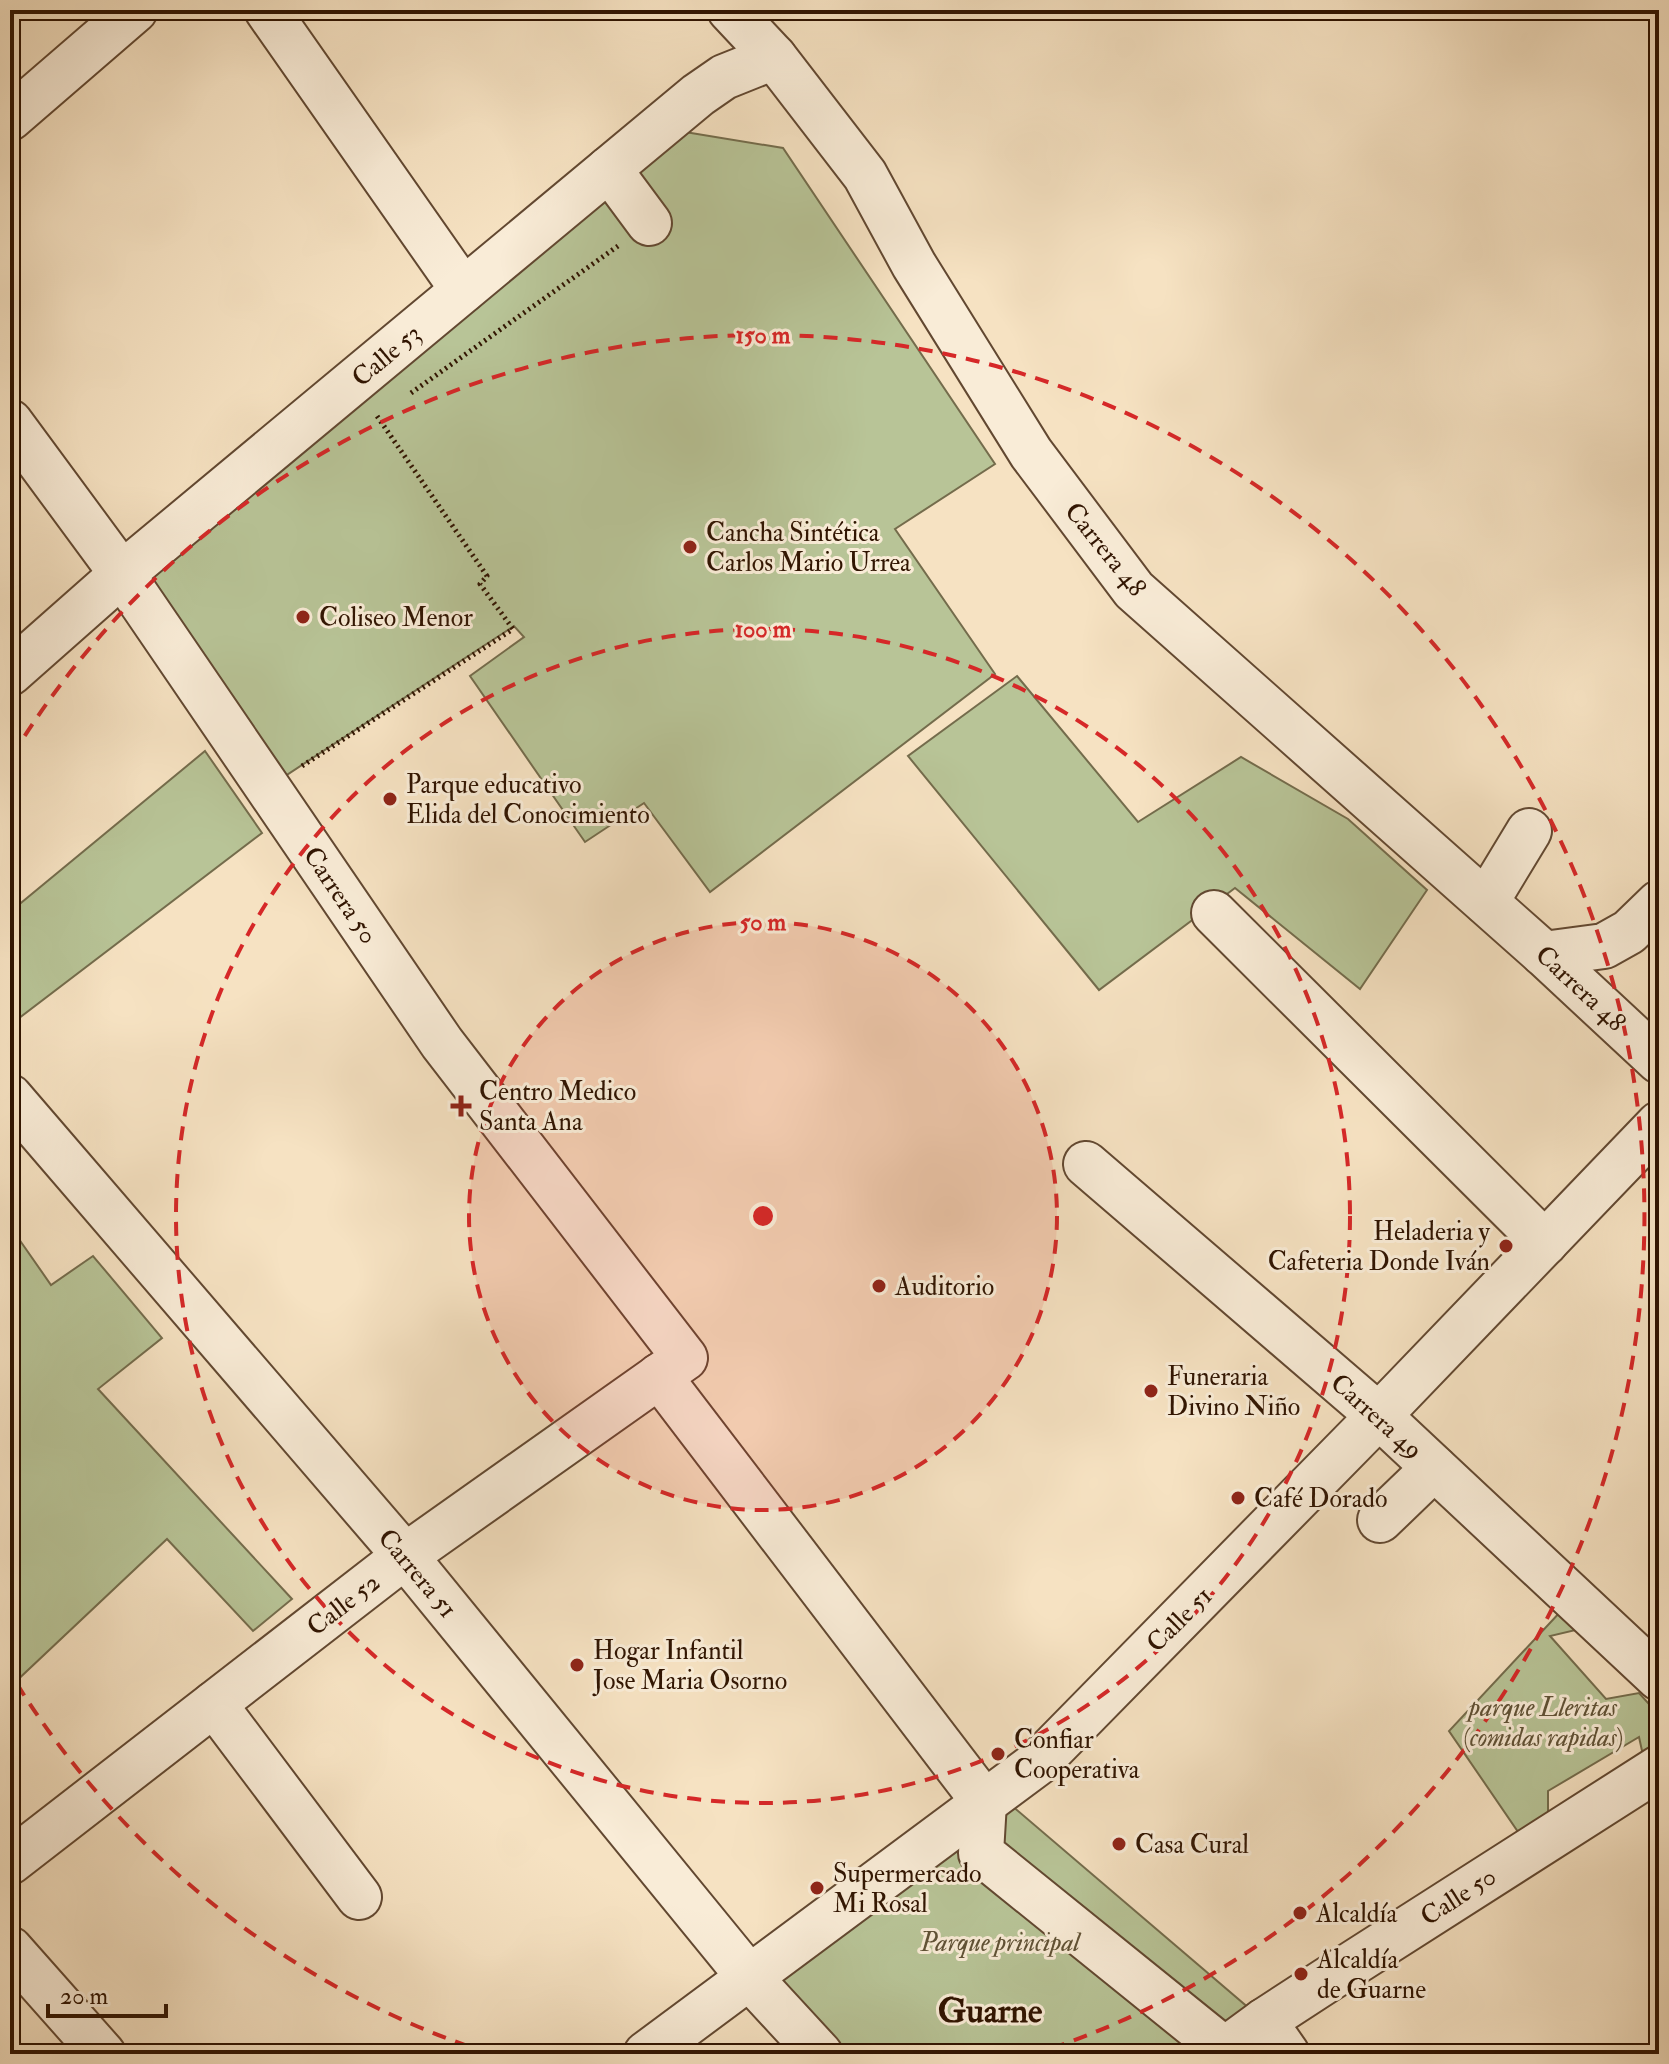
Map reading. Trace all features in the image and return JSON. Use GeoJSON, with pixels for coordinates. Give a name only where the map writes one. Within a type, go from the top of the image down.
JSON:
{"type":"FeatureCollection","features":[{"type":"Feature","properties":{"kind":"street"},"geometry":{"type":"LineString","coordinates":[[10,118],[135,10]]}},
{"type":"Feature","properties":{"kind":"street"},"geometry":{"type":"LineString","coordinates":[[267,10],[463,290]]}},
{"type":"Feature","properties":{"kind":"street","name":"Carrera 48"},"geometry":{"type":"LineString","coordinates":[[730,10],[774,57],[865,175],[914,265],[1031,453],[1134,590],[1544,954],[1659,1061]]}},
{"type":"Feature","properties":{"kind":"street","name":"Calle 53"},"geometry":{"type":"LineString","coordinates":[[10,673],[122,574],[698,95],[724,77],[774,57]]}},
{"type":"Feature","properties":{"kind":"street"},"geometry":{"type":"LineString","coordinates":[[609,169],[649,223]]}},
{"type":"Feature","properties":{"kind":"street","name":"Carrera 50"},"geometry":{"type":"LineString","coordinates":[[10,422],[122,574],[442,1043],[984,1802]]}},
{"type":"Feature","properties":{"kind":"street"},"geometry":{"type":"LineString","coordinates":[[1486,902],[1529,831]]}},
{"type":"Feature","properties":{"kind":"street"},"geometry":{"type":"LineString","coordinates":[[1544,954],[1604,946],[1629,932],[1659,903]]}},
{"type":"Feature","properties":{"kind":"street"},"geometry":{"type":"LineString","coordinates":[[1214,913],[1545,1243]]}},
{"type":"Feature","properties":{"kind":"street","name":"Carrera 51"},"geometry":{"type":"LineString","coordinates":[[10,1097],[405,1556],[749,1977],[820,2054]]}},
{"type":"Feature","properties":{"kind":"street","name":"Calle 51"},"geometry":{"type":"LineString","coordinates":[[646,2054],[1039,1762],[1379,1416],[1659,1124]]}},
{"type":"Feature","properties":{"kind":"street","name":"Carrera 49"},"geometry":{"type":"LineString","coordinates":[[1086,1164],[1149,1233],[1379,1416],[1659,1678]]}},
{"type":"Feature","properties":{"kind":"street","name":"Calle 52"},"geometry":{"type":"LineString","coordinates":[[10,1862],[405,1556],[672,1367]]}},
{"type":"Feature","properties":{"kind":"street"},"geometry":{"type":"LineString","coordinates":[[1380,1520],[1434,1468]]}},
{"type":"Feature","properties":{"kind":"street"},"geometry":{"type":"LineString","coordinates":[[214,1704],[359,1897]]}},
{"type":"Feature","properties":{"kind":"street","name":"Calle 50"},"geometry":{"type":"LineString","coordinates":[[1222,2052],[1276,2038],[1659,1768]]}},
{"type":"Feature","properties":{"kind":"street"},"geometry":{"type":"LineString","coordinates":[[984,1802],[981,1853],[1222,2052]]}},
{"type":"Feature","properties":{"kind":"street"},"geometry":{"type":"LineString","coordinates":[[10,1949],[103,2054]]}},
{"type":"Feature","properties":{"kind":"path"},"geometry":{"type":"LineString","coordinates":[[403,398],[649,223]]}},
{"type":"Feature","properties":{"kind":"path"},"geometry":{"type":"LineString","coordinates":[[268,788],[513,629],[480,584],[487,576],[377,416],[390,407]]}},
{"type":"Feature","properties":{"kind":"green space"},"geometry":{"type":"Polygon","coordinates":[[[679,131],[783,148],[995,464],[895,529],[995,674],[710,892],[644,803],[585,842],[470,676],[524,637],[514,626],[276,782],[140,578],[679,131]]]}},
{"type":"Feature","properties":{"kind":"green space"},"geometry":{"type":"Polygon","coordinates":[[[1017,676],[1138,822],[1241,757],[1348,819],[1427,890],[1360,989],[1235,888],[1099,990],[908,756],[1017,676]]]}},
{"type":"Feature","properties":{"kind":"green space"},"geometry":{"type":"Polygon","coordinates":[[[205,751],[262,833],[10,1025],[10,912],[205,751]]]}},
{"type":"Feature","properties":{"kind":"green space"},"geometry":{"type":"Polygon","coordinates":[[[21,1242],[51,1285],[93,1256],[162,1338],[98,1389],[292,1599],[253,1631],[167,1539],[10,1685],[10,1250],[21,1242]]]}},
{"type":"Feature","properties":{"kind":"green space","name":"parque Lleritas (comidas rapidas)"},"geometry":{"type":"Polygon","coordinates":[[[1562,1610],[1580,1629],[1550,1636],[1606,1699],[1639,1693],[1659,1715],[1659,1759],[1646,1769],[1639,1737],[1548,1791],[1548,1826],[1525,1842],[1449,1731],[1562,1610]]]}},
{"type":"Feature","properties":{"kind":"green space","name":"Parque principal"},"geometry":{"type":"Polygon","coordinates":[[[1004,1799],[1264,2021],[1219,2054],[831,2054],[768,1980],[1004,1799]]]}},
{"type":"Feature","properties":{"kind":"place","name":"Cancha Sintética Carlos Mario Urrea"},"geometry":{"type":"Point","coordinates":[690,547]}},
{"type":"Feature","properties":{"kind":"place","name":"Coliseo Menor"},"geometry":{"type":"Point","coordinates":[303,617]}},
{"type":"Feature","properties":{"kind":"place","name":"Parque educativo Elida del Conocimiento"},"geometry":{"type":"Point","coordinates":[390,799]}},
{"type":"Feature","properties":{"kind":"place","name":"Centro Medico Santa Ana"},"geometry":{"type":"Point","coordinates":[461,1106]}},
{"type":"Feature","properties":{"kind":"place","name":"Heladeria y Cafeteria Donde Iván"},"geometry":{"type":"Point","coordinates":[1506,1246]}},
{"type":"Feature","properties":{"kind":"place","name":"Auditorio"},"geometry":{"type":"Point","coordinates":[879,1286]}},
{"type":"Feature","properties":{"kind":"place","name":"Funeraria Divino Niño"},"geometry":{"type":"Point","coordinates":[1151,1391]}},
{"type":"Feature","properties":{"kind":"place","name":"Café Dorado"},"geometry":{"type":"Point","coordinates":[1238,1498]}},
{"type":"Feature","properties":{"kind":"place","name":"Hogar Infantil Jose Maria Osorno"},"geometry":{"type":"Point","coordinates":[577,1665]}},
{"type":"Feature","properties":{"kind":"place","name":"Confiar Cooperativa"},"geometry":{"type":"Point","coordinates":[998,1754]}},
{"type":"Feature","properties":{"kind":"place","name":"Casa Cural"},"geometry":{"type":"Point","coordinates":[1119,1844]}},
{"type":"Feature","properties":{"kind":"place","name":"Supermercado Mi Rosal"},"geometry":{"type":"Point","coordinates":[817,1888]}},
{"type":"Feature","properties":{"kind":"place","name":"Alcaldía"},"geometry":{"type":"Point","coordinates":[1300,1913]}},
{"type":"Feature","properties":{"kind":"place","name":"Alcaldía de Guarne"},"geometry":{"type":"Point","coordinates":[1301,1974]}},
{"type":"Feature","properties":{"kind":"district","name":"Guarne"},"geometry":{"type":"Point","coordinates":[990,2010]}}]}
